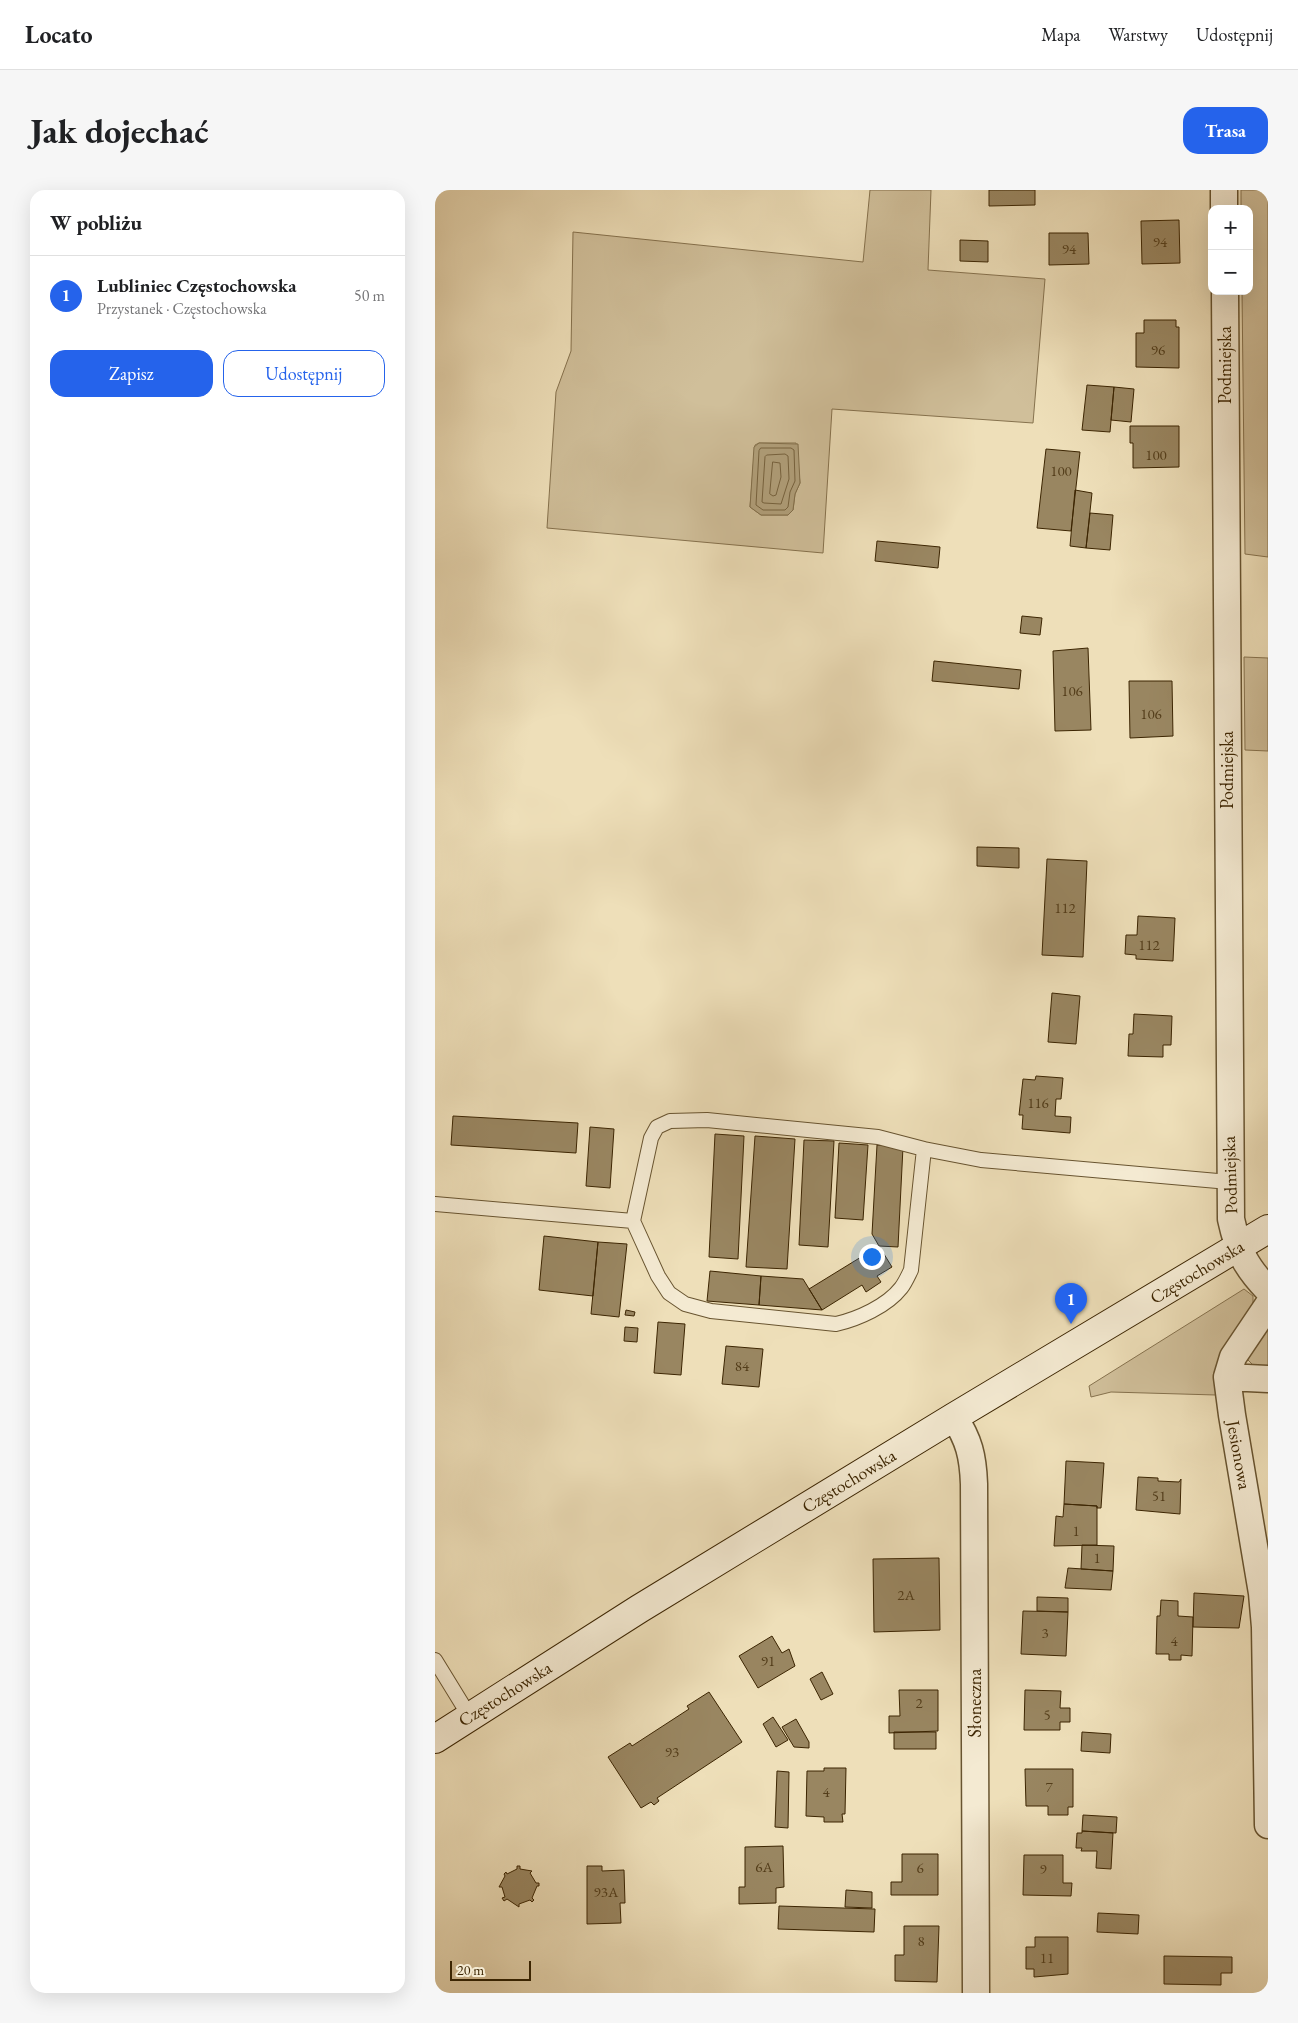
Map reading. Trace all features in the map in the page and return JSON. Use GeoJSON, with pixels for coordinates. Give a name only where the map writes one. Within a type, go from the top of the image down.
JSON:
{"type":"FeatureCollection","features":[{"type":"Feature","properties":{"kind":"main road","name":"Częstochowska"},"geometry":{"type":"LineString","coordinates":[[435,1739],[639,1609],[1268,1229]]}},
{"type":"Feature","properties":{"kind":"street"},"geometry":{"type":"LineString","coordinates":[[1224,190],[1224,205]]}},
{"type":"Feature","properties":{"kind":"street","name":"Podmiejska"},"geometry":{"type":"LineString","coordinates":[[1225,295],[1229,1182],[1231,1219],[1238,1248],[1253,1275],[1268,1290]]}},
{"type":"Feature","properties":{"kind":"street","name":"Jesionowa"},"geometry":{"type":"LineString","coordinates":[[1268,1305],[1233,1357],[1227,1378],[1262,1594],[1265,1627],[1268,1825]]}},
{"type":"Feature","properties":{"kind":"street"},"geometry":{"type":"LineString","coordinates":[[1227,1378],[1268,1379]]}},
{"type":"Feature","properties":{"kind":"street","name":"Słoneczna"},"geometry":{"type":"LineString","coordinates":[[954,1417],[965,1434],[969,1446],[974,1484],[976,1993]]}},
{"type":"Feature","properties":{"kind":"lane"},"geometry":{"type":"LineString","coordinates":[[924,1149],[911,1270],[903,1286],[892,1298],[852,1320],[836,1324],[711,1311],[685,1304],[669,1293],[658,1276],[633,1221],[651,1138],[657,1127],[670,1121],[707,1120],[878,1137],[924,1149],[981,1160],[1229,1182]]}},
{"type":"Feature","properties":{"kind":"lane"},"geometry":{"type":"LineString","coordinates":[[435,1204],[633,1221]]}},
{"type":"Feature","properties":{"kind":"lane"},"geometry":{"type":"LineString","coordinates":[[435,1660],[470,1716]]}},
{"type":"Feature","properties":{"kind":"shaded area"},"geometry":{"type":"Polygon","coordinates":[[[870,190],[931,190],[928,270],[1045,279],[1033,423],[832,409],[823,553],[547,528],[556,392],[571,351],[573,232],[863,262],[870,190]],[[759,443],[755,445],[750,507],[761,515],[788,515],[793,510],[795,494],[800,483],[796,443],[759,443]]]}},
{"type":"Feature","properties":{"kind":"shaded area"},"geometry":{"type":"Polygon","coordinates":[[[1241,190],[1268,190],[1268,557],[1245,554],[1242,295],[1253,295],[1253,205],[1241,205],[1241,190]]]}},
{"type":"Feature","properties":{"kind":"shaded area"},"geometry":{"type":"Polygon","coordinates":[[[1244,657],[1268,658],[1268,751],[1245,750],[1244,657]]]}},
{"type":"Feature","properties":{"kind":"shaded area"},"geometry":{"type":"Polygon","coordinates":[[[1244,1289],[1253,1296],[1253,1304],[1219,1358],[1215,1380],[1216,1395],[1111,1392],[1091,1397],[1089,1386],[1244,1289]]]}},
{"type":"Feature","properties":{"kind":"shaded area"},"geometry":{"type":"Polygon","coordinates":[[[1268,1325],[1268,1367],[1253,1365],[1247,1359],[1268,1325]]]}},
{"type":"Feature","properties":{"kind":"water"},"geometry":{"type":"Polygon","coordinates":[[[759,443],[798,444],[800,483],[795,494],[793,510],[788,515],[761,515],[750,507],[754,447],[759,443]]]}},
{"type":"Feature","properties":{"kind":"building"},"geometry":{"type":"Polygon","coordinates":[[[989,190],[1035,190],[1035,205],[989,206],[989,190]]]}},
{"type":"Feature","properties":{"kind":"building"},"geometry":{"type":"Polygon","coordinates":[[[1179,220],[1180,263],[1142,264],[1141,221],[1179,220]]]}},
{"type":"Feature","properties":{"kind":"building"},"geometry":{"type":"Polygon","coordinates":[[[1049,233],[1088,233],[1089,264],[1049,265],[1049,233]]]}},
{"type":"Feature","properties":{"kind":"building"},"geometry":{"type":"Polygon","coordinates":[[[960,240],[988,241],[988,262],[960,261],[960,240]]]}},
{"type":"Feature","properties":{"kind":"building"},"geometry":{"type":"Polygon","coordinates":[[[1144,320],[1176,320],[1176,327],[1179,327],[1179,368],[1136,367],[1136,333],[1144,333],[1144,320]]]}},
{"type":"Feature","properties":{"kind":"building"},"geometry":{"type":"Polygon","coordinates":[[[1087,385],[1114,387],[1110,432],[1082,430],[1087,385]]]}},
{"type":"Feature","properties":{"kind":"building"},"geometry":{"type":"Polygon","coordinates":[[[1114,387],[1134,389],[1131,422],[1111,420],[1114,387]]]}},
{"type":"Feature","properties":{"kind":"building"},"geometry":{"type":"Polygon","coordinates":[[[1130,426],[1179,426],[1179,467],[1133,468],[1133,443],[1130,443],[1130,426]]]}},
{"type":"Feature","properties":{"kind":"building"},"geometry":{"type":"Polygon","coordinates":[[[1046,449],[1080,452],[1071,531],[1037,528],[1046,449]]]}},
{"type":"Feature","properties":{"kind":"building"},"geometry":{"type":"Polygon","coordinates":[[[1075,490],[1092,493],[1086,548],[1070,546],[1075,490]]]}},
{"type":"Feature","properties":{"kind":"building"},"geometry":{"type":"Polygon","coordinates":[[[1090,513],[1113,515],[1110,550],[1086,548],[1090,513]]]}},
{"type":"Feature","properties":{"kind":"building"},"geometry":{"type":"Polygon","coordinates":[[[877,541],[940,547],[938,568],[875,561],[877,541]]]}},
{"type":"Feature","properties":{"kind":"building"},"geometry":{"type":"Polygon","coordinates":[[[1022,616],[1042,618],[1040,635],[1020,633],[1022,616]]]}},
{"type":"Feature","properties":{"kind":"building"},"geometry":{"type":"Polygon","coordinates":[[[1088,648],[1091,730],[1055,731],[1053,651],[1088,648]]]}},
{"type":"Feature","properties":{"kind":"building"},"geometry":{"type":"Polygon","coordinates":[[[934,661],[1021,670],[1019,689],[932,681],[934,661]]]}},
{"type":"Feature","properties":{"kind":"building"},"geometry":{"type":"Polygon","coordinates":[[[1129,681],[1172,681],[1173,736],[1130,738],[1129,681]]]}},
{"type":"Feature","properties":{"kind":"building"},"geometry":{"type":"Polygon","coordinates":[[[977,847],[1019,848],[1019,868],[977,866],[977,847]]]}},
{"type":"Feature","properties":{"kind":"building"},"geometry":{"type":"Polygon","coordinates":[[[1047,859],[1087,861],[1083,957],[1042,955],[1047,859]]]}},
{"type":"Feature","properties":{"kind":"building"},"geometry":{"type":"Polygon","coordinates":[[[1138,916],[1175,918],[1173,961],[1136,959],[1136,955],[1125,954],[1126,935],[1137,935],[1138,916]]]}},
{"type":"Feature","properties":{"kind":"building"},"geometry":{"type":"Polygon","coordinates":[[[1052,993],[1080,996],[1076,1044],[1048,1042],[1052,993]]]}},
{"type":"Feature","properties":{"kind":"building"},"geometry":{"type":"Polygon","coordinates":[[[1134,1014],[1172,1016],[1171,1045],[1163,1045],[1163,1057],[1128,1056],[1129,1034],[1133,1034],[1134,1014]]]}},
{"type":"Feature","properties":{"kind":"building"},"geometry":{"type":"Polygon","coordinates":[[[1036,1076],[1063,1078],[1061,1099],[1056,1099],[1055,1116],[1071,1117],[1070,1133],[1022,1129],[1023,1115],[1019,1115],[1023,1079],[1035,1080],[1036,1076]]]}},
{"type":"Feature","properties":{"kind":"building"},"geometry":{"type":"Polygon","coordinates":[[[453,1116],[578,1123],[576,1153],[451,1145],[453,1116]]]}},
{"type":"Feature","properties":{"kind":"building"},"geometry":{"type":"Polygon","coordinates":[[[590,1127],[614,1129],[610,1188],[586,1186],[590,1127]]]}},
{"type":"Feature","properties":{"kind":"building"},"geometry":{"type":"Polygon","coordinates":[[[715,1134],[744,1136],[738,1259],[709,1257],[715,1134]]]}},
{"type":"Feature","properties":{"kind":"building"},"geometry":{"type":"Polygon","coordinates":[[[755,1136],[795,1139],[787,1269],[746,1267],[755,1136]]]}},
{"type":"Feature","properties":{"kind":"building"},"geometry":{"type":"Polygon","coordinates":[[[804,1140],[834,1141],[828,1247],[799,1245],[804,1140]]]}},
{"type":"Feature","properties":{"kind":"building"},"geometry":{"type":"Polygon","coordinates":[[[839,1143],[868,1145],[863,1220],[835,1218],[839,1143]]]}},
{"type":"Feature","properties":{"kind":"building"},"geometry":{"type":"Polygon","coordinates":[[[877,1145],[903,1147],[898,1247],[879,1246],[872,1234],[877,1145]]]}},
{"type":"Feature","properties":{"kind":"building"},"geometry":{"type":"Polygon","coordinates":[[[544,1236],[598,1242],[593,1296],[539,1290],[544,1236]]]}},
{"type":"Feature","properties":{"kind":"building"},"geometry":{"type":"Polygon","coordinates":[[[598,1242],[627,1244],[619,1317],[591,1314],[598,1242]]]}},
{"type":"Feature","properties":{"kind":"building"},"geometry":{"type":"Polygon","coordinates":[[[879,1246],[892,1267],[877,1276],[881,1282],[866,1292],[862,1285],[822,1310],[809,1289],[879,1246]]]}},
{"type":"Feature","properties":{"kind":"building"},"geometry":{"type":"Polygon","coordinates":[[[710,1271],[761,1276],[759,1305],[707,1301],[710,1271]]]}},
{"type":"Feature","properties":{"kind":"building"},"geometry":{"type":"Polygon","coordinates":[[[761,1276],[803,1279],[822,1310],[759,1305],[761,1276]]]}},
{"type":"Feature","properties":{"kind":"building"},"geometry":{"type":"Polygon","coordinates":[[[1079,1295],[1083,1301],[1071,1309],[1066,1303],[1079,1295]]]}},
{"type":"Feature","properties":{"kind":"building"},"geometry":{"type":"Polygon","coordinates":[[[626,1310],[635,1312],[634,1316],[625,1315],[626,1310]]]}},
{"type":"Feature","properties":{"kind":"building"},"geometry":{"type":"Polygon","coordinates":[[[658,1322],[685,1324],[681,1375],[654,1373],[658,1322]]]}},
{"type":"Feature","properties":{"kind":"building"},"geometry":{"type":"Polygon","coordinates":[[[625,1327],[638,1328],[637,1342],[624,1341],[625,1327]]]}},
{"type":"Feature","properties":{"kind":"building"},"geometry":{"type":"Polygon","coordinates":[[[726,1346],[763,1349],[759,1387],[722,1384],[726,1346]]]}},
{"type":"Feature","properties":{"kind":"building"},"geometry":{"type":"Polygon","coordinates":[[[1066,1461],[1104,1463],[1101,1508],[1097,1508],[1097,1506],[1064,1504],[1066,1461]]]}},
{"type":"Feature","properties":{"kind":"building"},"geometry":{"type":"Polygon","coordinates":[[[1138,1477],[1158,1478],[1158,1481],[1179,1482],[1181,1479],[1180,1514],[1136,1510],[1138,1477]]]}},
{"type":"Feature","properties":{"kind":"building"},"geometry":{"type":"Polygon","coordinates":[[[1064,1504],[1097,1506],[1097,1545],[1054,1546],[1056,1516],[1063,1517],[1064,1504]]]}},
{"type":"Feature","properties":{"kind":"building"},"geometry":{"type":"Polygon","coordinates":[[[1082,1545],[1114,1546],[1113,1571],[1081,1569],[1082,1545]]]}},
{"type":"Feature","properties":{"kind":"building"},"geometry":{"type":"Polygon","coordinates":[[[939,1558],[940,1630],[874,1632],[873,1559],[939,1558]]]}},
{"type":"Feature","properties":{"kind":"building"},"geometry":{"type":"Polygon","coordinates":[[[1068,1568],[1113,1571],[1111,1590],[1065,1588],[1068,1568]]]}},
{"type":"Feature","properties":{"kind":"building"},"geometry":{"type":"Polygon","coordinates":[[[1194,1593],[1244,1596],[1239,1628],[1193,1627],[1194,1593]]]}},
{"type":"Feature","properties":{"kind":"building"},"geometry":{"type":"Polygon","coordinates":[[[1037,1597],[1068,1598],[1068,1612],[1037,1611],[1037,1597]]]}},
{"type":"Feature","properties":{"kind":"building"},"geometry":{"type":"Polygon","coordinates":[[[1161,1600],[1178,1601],[1178,1616],[1193,1617],[1192,1656],[1181,1655],[1181,1660],[1169,1660],[1169,1654],[1156,1654],[1157,1616],[1160,1616],[1161,1600]]]}},
{"type":"Feature","properties":{"kind":"building"},"geometry":{"type":"Polygon","coordinates":[[[1023,1611],[1068,1612],[1066,1656],[1021,1654],[1023,1611]]]}},
{"type":"Feature","properties":{"kind":"building"},"geometry":{"type":"Polygon","coordinates":[[[772,1636],[782,1653],[789,1649],[795,1666],[758,1688],[739,1656],[772,1636]]]}},
{"type":"Feature","properties":{"kind":"building"},"geometry":{"type":"Polygon","coordinates":[[[822,1672],[833,1694],[821,1700],[810,1679],[822,1672]]]}},
{"type":"Feature","properties":{"kind":"building"},"geometry":{"type":"Polygon","coordinates":[[[899,1690],[938,1690],[938,1731],[889,1733],[889,1716],[900,1716],[899,1690]]]}},
{"type":"Feature","properties":{"kind":"building"},"geometry":{"type":"Polygon","coordinates":[[[1025,1690],[1061,1691],[1060,1708],[1070,1708],[1070,1722],[1060,1722],[1060,1730],[1024,1730],[1025,1690]]]}},
{"type":"Feature","properties":{"kind":"building"},"geometry":{"type":"Polygon","coordinates":[[[709,1692],[742,1742],[657,1798],[659,1801],[654,1805],[651,1802],[641,1808],[608,1757],[630,1743],[632,1746],[689,1709],[687,1706],[709,1692]]]}},
{"type":"Feature","properties":{"kind":"building"},"geometry":{"type":"Polygon","coordinates":[[[773,1717],[788,1740],[776,1747],[763,1724],[773,1717]]]}},
{"type":"Feature","properties":{"kind":"building"},"geometry":{"type":"Polygon","coordinates":[[[796,1719],[809,1742],[809,1748],[794,1747],[782,1727],[796,1719]]]}},
{"type":"Feature","properties":{"kind":"building"},"geometry":{"type":"Polygon","coordinates":[[[894,1732],[936,1732],[936,1749],[894,1749],[894,1732]]]}},
{"type":"Feature","properties":{"kind":"building"},"geometry":{"type":"Polygon","coordinates":[[[1082,1732],[1111,1734],[1110,1753],[1081,1751],[1082,1732]]]}},
{"type":"Feature","properties":{"kind":"building"},"geometry":{"type":"Polygon","coordinates":[[[824,1768],[846,1768],[845,1814],[842,1814],[843,1822],[824,1822],[824,1817],[806,1816],[807,1771],[824,1771],[824,1768]]]}},
{"type":"Feature","properties":{"kind":"building"},"geometry":{"type":"Polygon","coordinates":[[[1025,1769],[1073,1769],[1073,1807],[1068,1807],[1068,1815],[1048,1815],[1048,1806],[1026,1806],[1025,1769]]]}},
{"type":"Feature","properties":{"kind":"building"},"geometry":{"type":"Polygon","coordinates":[[[777,1771],[789,1772],[788,1828],[775,1827],[777,1771]]]}},
{"type":"Feature","properties":{"kind":"building"},"geometry":{"type":"Polygon","coordinates":[[[1083,1815],[1117,1817],[1116,1833],[1082,1831],[1083,1815]]]}},
{"type":"Feature","properties":{"kind":"building"},"geometry":{"type":"Polygon","coordinates":[[[1082,1831],[1113,1833],[1111,1869],[1096,1868],[1097,1851],[1081,1851],[1082,1848],[1076,1848],[1077,1833],[1082,1833],[1082,1831]]]}},
{"type":"Feature","properties":{"kind":"building"},"geometry":{"type":"Polygon","coordinates":[[[783,1846],[784,1887],[776,1888],[776,1903],[739,1904],[739,1887],[745,1887],[745,1847],[783,1846]]]}},
{"type":"Feature","properties":{"kind":"building"},"geometry":{"type":"Polygon","coordinates":[[[902,1854],[938,1854],[938,1895],[891,1895],[891,1882],[902,1882],[902,1854]]]}},
{"type":"Feature","properties":{"kind":"building"},"geometry":{"type":"Polygon","coordinates":[[[1024,1855],[1063,1855],[1063,1883],[1072,1883],[1071,1896],[1023,1895],[1024,1855]]]}},
{"type":"Feature","properties":{"kind":"building"},"geometry":{"type":"Polygon","coordinates":[[[517,1866],[520,1866],[520,1869],[532,1871],[530,1873],[536,1883],[539,1883],[532,1898],[534,1900],[519,1904],[519,1907],[507,1899],[504,1901],[502,1898],[505,1897],[502,1887],[499,1887],[505,1876],[504,1874],[517,1869],[517,1866]]]}},
{"type":"Feature","properties":{"kind":"building"},"geometry":{"type":"Polygon","coordinates":[[[587,1866],[602,1866],[602,1871],[624,1870],[625,1903],[620,1903],[621,1923],[587,1924],[587,1866]]]}},
{"type":"Feature","properties":{"kind":"building"},"geometry":{"type":"Polygon","coordinates":[[[846,1890],[872,1892],[872,1908],[845,1907],[846,1890]]]}},
{"type":"Feature","properties":{"kind":"building"},"geometry":{"type":"Polygon","coordinates":[[[779,1906],[875,1909],[874,1932],[778,1929],[779,1906]]]}},
{"type":"Feature","properties":{"kind":"building"},"geometry":{"type":"Polygon","coordinates":[[[1098,1913],[1139,1915],[1138,1934],[1097,1932],[1098,1913]]]}},
{"type":"Feature","properties":{"kind":"building"},"geometry":{"type":"Polygon","coordinates":[[[904,1926],[939,1926],[937,1982],[895,1981],[895,1955],[904,1955],[904,1926]]]}},
{"type":"Feature","properties":{"kind":"building"},"geometry":{"type":"Polygon","coordinates":[[[1035,1937],[1068,1937],[1068,1974],[1034,1977],[1034,1969],[1026,1969],[1026,1947],[1035,1947],[1035,1937]]]}},
{"type":"Feature","properties":{"kind":"building"},"geometry":{"type":"Polygon","coordinates":[[[1164,1956],[1232,1957],[1232,1973],[1221,1973],[1221,1985],[1164,1984],[1164,1956]]]}},
{"type":"Feature","properties":{"kind":"place","name":"Lubliniec Częstochowska"},"geometry":{"type":"Point","coordinates":[1071,1324]}}]}
